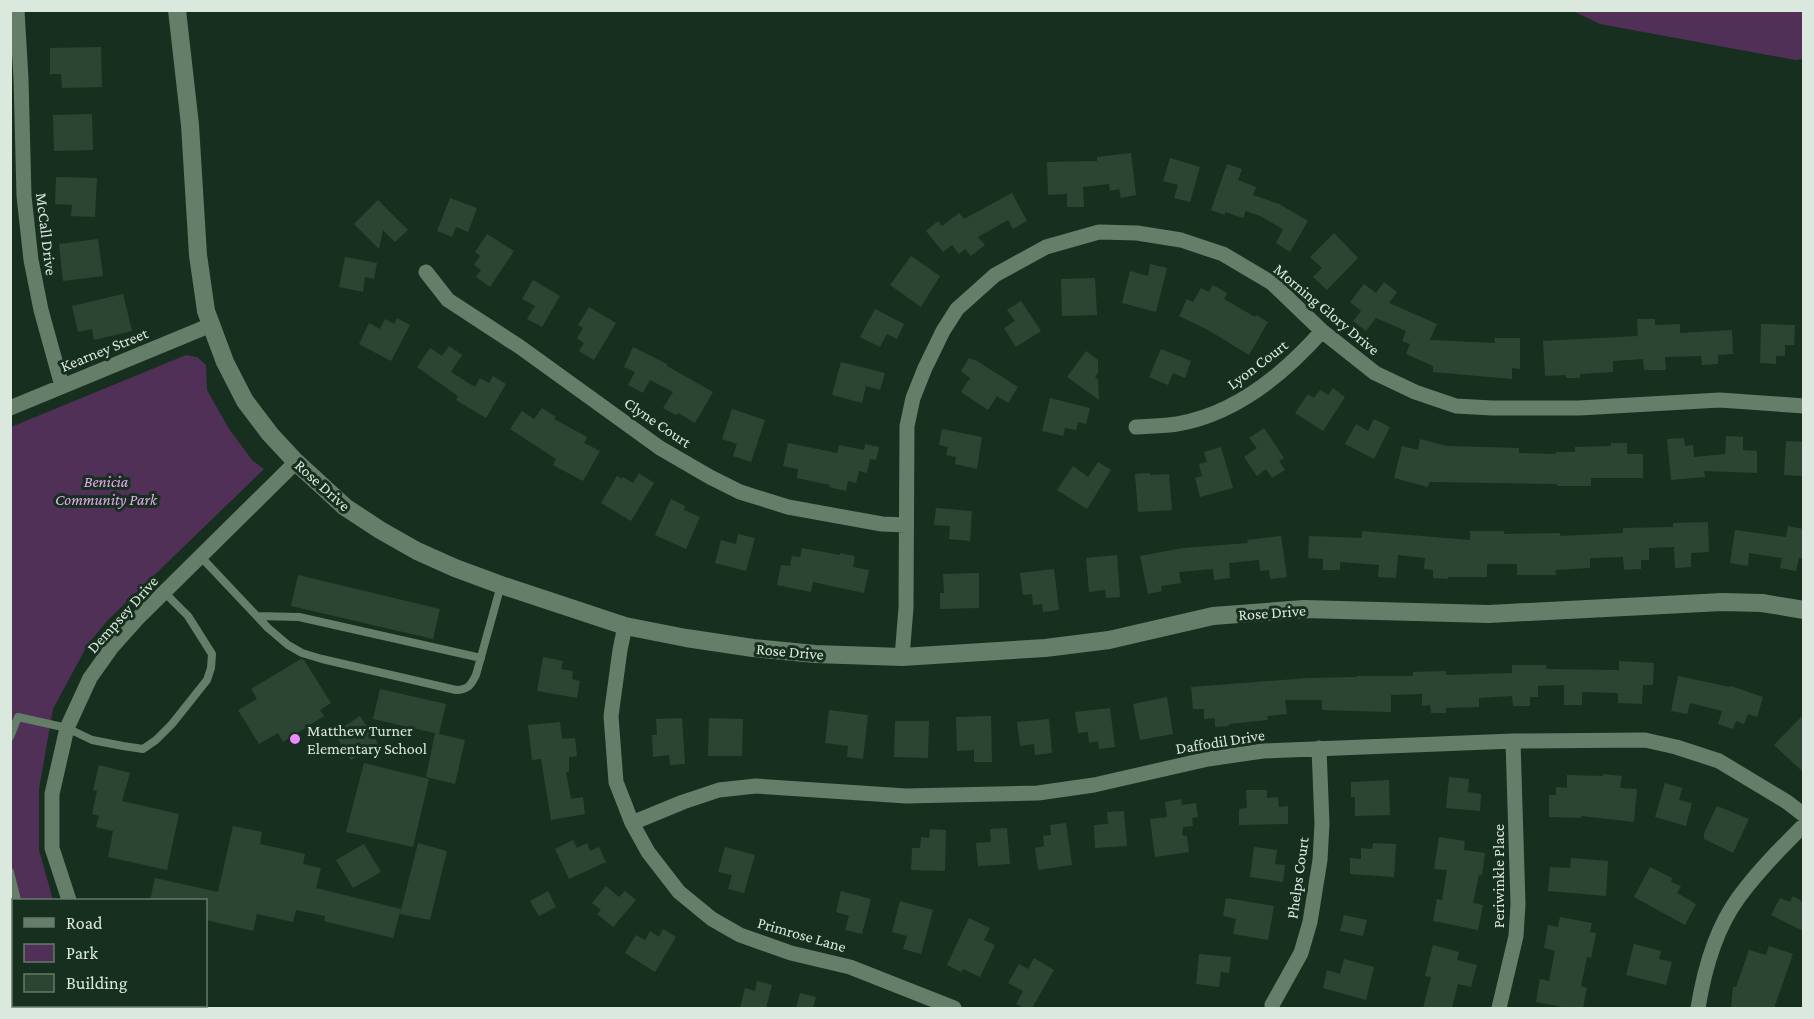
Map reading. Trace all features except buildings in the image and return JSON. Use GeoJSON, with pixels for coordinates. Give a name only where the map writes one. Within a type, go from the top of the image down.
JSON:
{"type":"FeatureCollection","features":[{"type":"Feature","properties":{"kind":"main road","name":"Rose Drive"},"geometry":{"type":"LineString","coordinates":[[177,10],[190,125],[198,255],[206,311],[225,362],[245,401],[270,434],[296,462],[345,507],[380,531],[427,556],[501,585],[626,626],[686,639],[815,654],[902,657],[1108,640],[1213,616],[1304,609],[1489,614],[1722,602],[1762,603],[1803,610]]}},
{"type":"Feature","properties":{"kind":"street","name":"McCall Drive"},"geometry":{"type":"LineString","coordinates":[[16,10],[21,80],[24,196],[31,260],[41,310],[62,386]]}},
{"type":"Feature","properties":{"kind":"street","name":"Morning Glory Drive"},"geometry":{"type":"LineString","coordinates":[[902,657],[906,608],[909,417],[925,368],[943,331],[957,309],[995,275],[1046,247],[1099,232],[1137,233],[1181,240],[1223,254],[1272,283],[1322,331],[1376,373],[1415,392],[1456,406],[1579,408],[1720,400],[1803,406]]}},
{"type":"Feature","properties":{"kind":"street","name":"Clyne Court"},"geometry":{"type":"LineString","coordinates":[[426,272],[448,300],[520,347],[660,448],[710,477],[740,492],[788,507],[882,524],[906,525]]}},
{"type":"Feature","properties":{"kind":"street","name":"Kearney Street"},"geometry":{"type":"LineString","coordinates":[[10,408],[211,325]]}},
{"type":"Feature","properties":{"kind":"street","name":"Lyon Court"},"geometry":{"type":"LineString","coordinates":[[1136,427],[1177,424],[1211,415],[1244,399],[1299,357],[1322,331]]}},
{"type":"Feature","properties":{"kind":"street","name":"Dempsey Drive"},"geometry":{"type":"LineString","coordinates":[[69,899],[52,848],[52,794],[67,728],[90,678],[112,647],[164,592],[296,462]]}},
{"type":"Feature","properties":{"kind":"street","name":"Primrose Lane"},"geometry":{"type":"LineString","coordinates":[[626,626],[620,650],[611,716],[616,782],[632,823],[648,852],[679,892],[712,919],[740,935],[791,953],[850,967],[954,1008]]}},
{"type":"Feature","properties":{"kind":"street","name":"Daffodil Drive"},"geometry":{"type":"LineString","coordinates":[[632,823],[719,790],[756,786],[906,796],[1038,793],[1094,784],[1208,759],[1263,751],[1513,741],[1645,740],[1719,761],[1787,802],[1803,815]]}},
{"type":"Feature","properties":{"kind":"street","name":"Periwinkle Place"},"geometry":{"type":"LineString","coordinates":[[1499,1008],[1516,936],[1518,904],[1513,741]]}},
{"type":"Feature","properties":{"kind":"street","name":"Phelps Court"},"geometry":{"type":"LineString","coordinates":[[1272,1005],[1301,953],[1310,922],[1320,860],[1322,824],[1319,748]]}},
{"type":"Feature","properties":{"kind":"street"},"geometry":{"type":"LineString","coordinates":[[1698,1008],[1720,930],[1738,898],[1776,852],[1803,825]]}},
{"type":"Feature","properties":{"kind":"lane"},"geometry":{"type":"LineString","coordinates":[[200,556],[288,645],[322,659],[456,690],[465,690],[472,684],[501,585]]}},
{"type":"Feature","properties":{"kind":"lane"},"geometry":{"type":"LineString","coordinates":[[10,737],[18,717],[67,728],[92,740],[143,749],[156,740],[196,695],[209,674],[212,654],[188,616],[164,592]]}},
{"type":"Feature","properties":{"kind":"lane"},"geometry":{"type":"LineString","coordinates":[[257,616],[299,617],[481,658]]}},
{"type":"Feature","properties":{"kind":"lane"},"geometry":{"type":"LineString","coordinates":[[10,872],[17,899]]}},
{"type":"Feature","properties":{"kind":"green space"},"geometry":{"type":"Polygon","coordinates":[[[1573,11],[1803,11],[1803,59],[1795,60],[1600,24],[1573,11]]]}},
{"type":"Feature","properties":{"kind":"green space","name":"Benicia Community Park"},"geometry":{"type":"Polygon","coordinates":[[[186,355],[197,357],[206,365],[207,390],[229,429],[252,460],[264,469],[108,620],[88,644],[53,709],[39,789],[39,850],[53,899],[12,899],[12,1007],[114,1008],[11,1008],[11,427],[186,355]]]}},
{"type":"Feature","properties":{"kind":"place","name":"Matthew Turner Elementary School"},"geometry":{"type":"Point","coordinates":[295,739]}}]}
